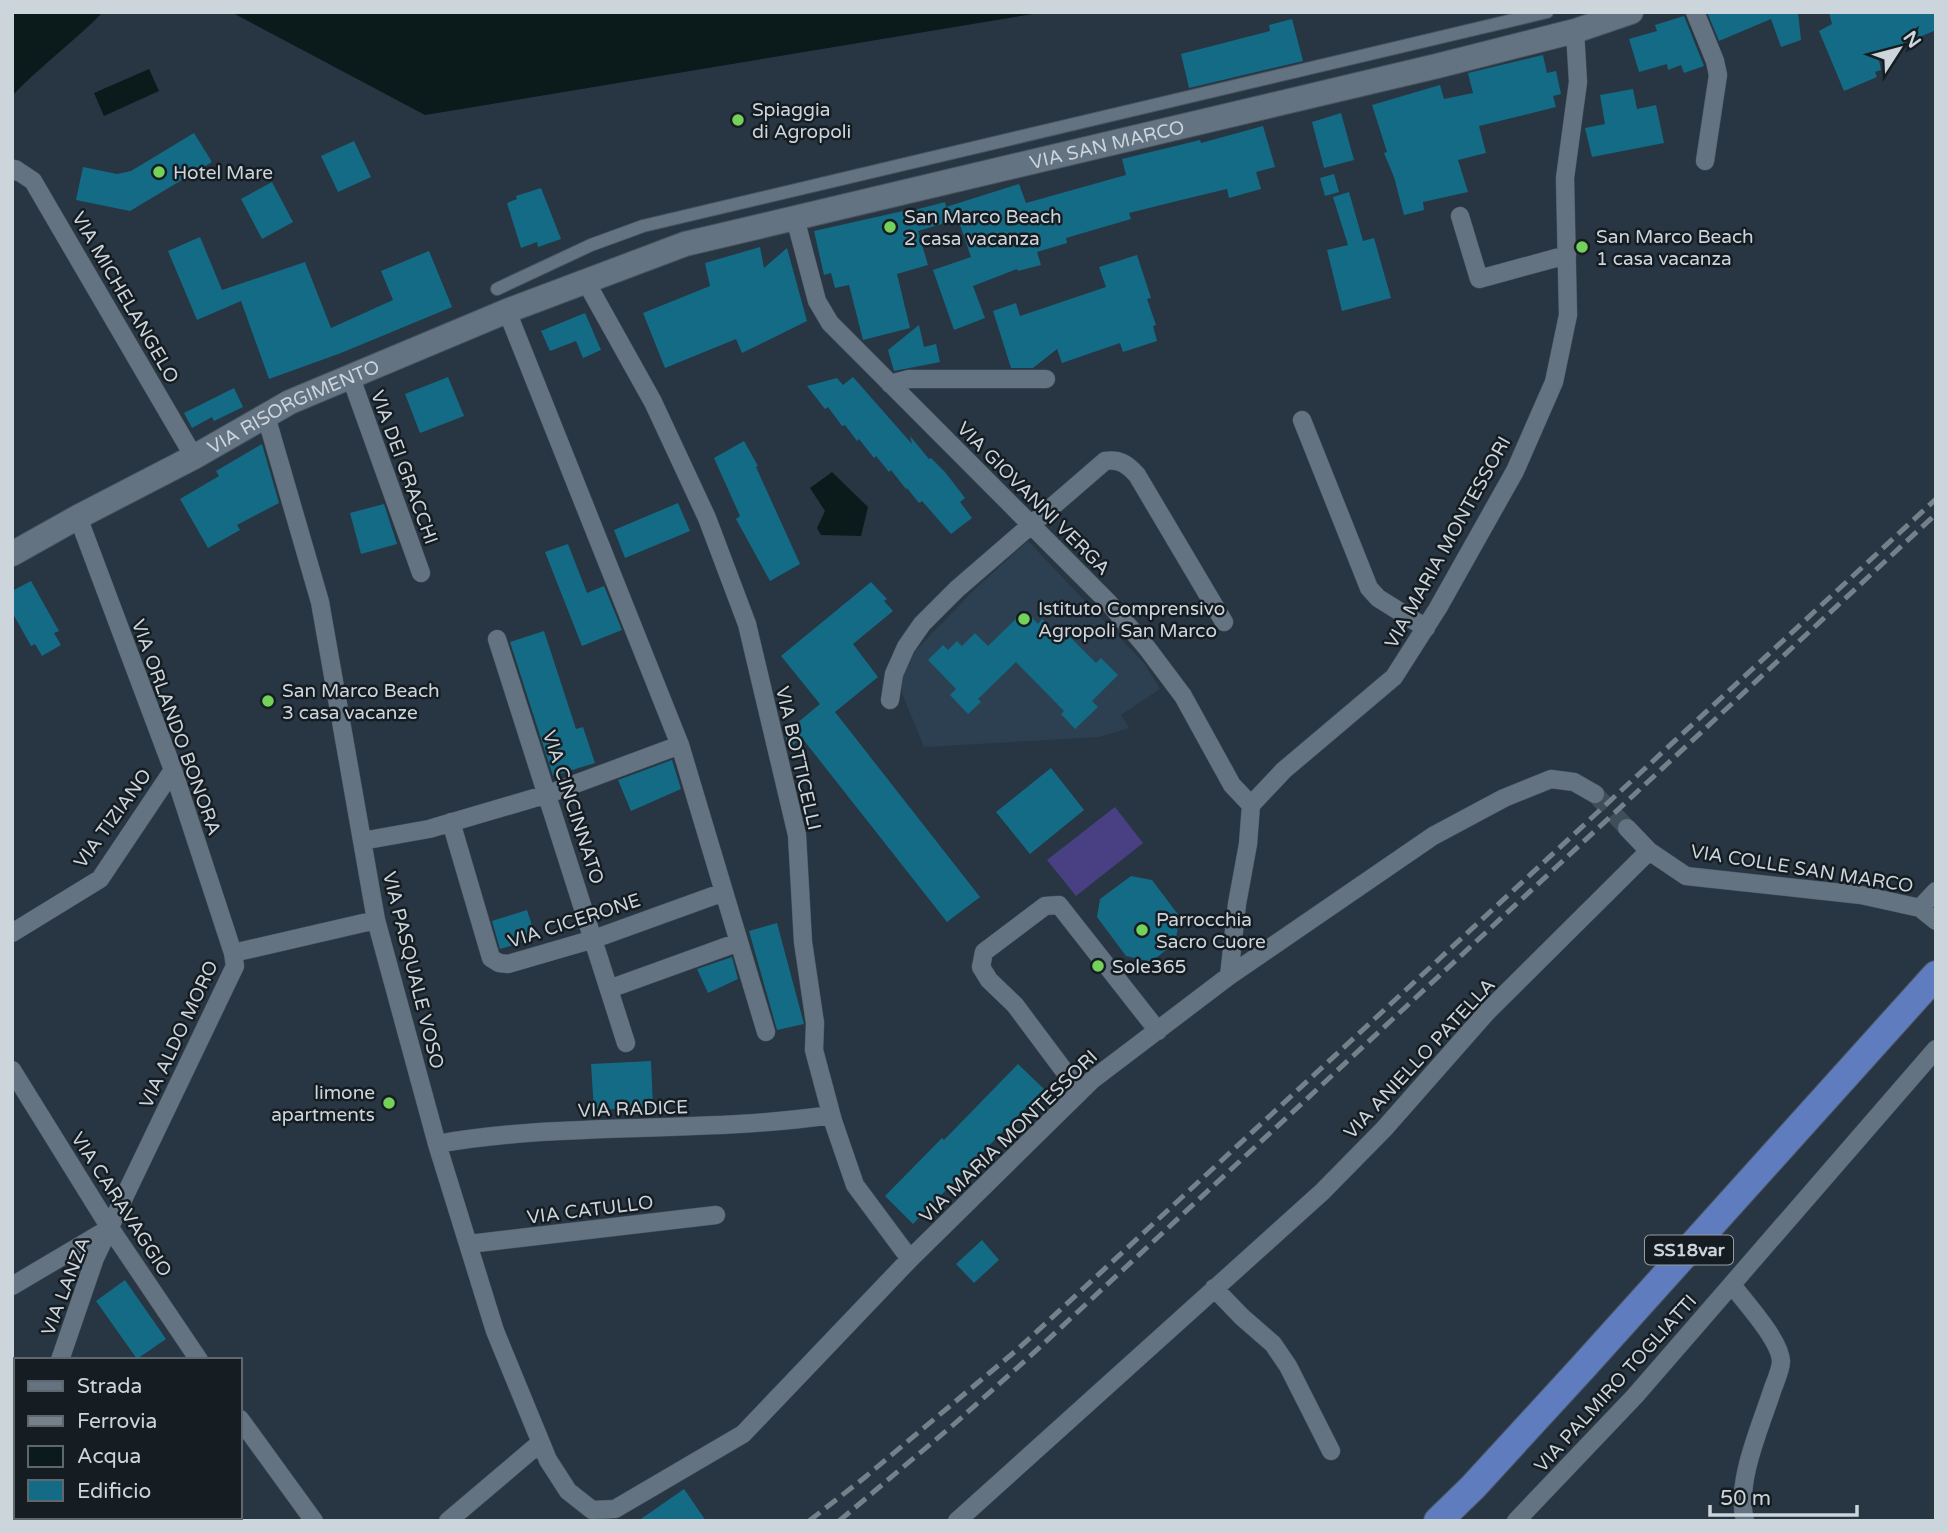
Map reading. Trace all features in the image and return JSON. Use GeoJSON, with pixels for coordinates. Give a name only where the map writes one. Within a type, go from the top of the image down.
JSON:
{"type":"FeatureCollection","features":[{"type":"Feature","properties":{"kind":"highway","name":"SS18var"},"geometry":{"type":"LineString","coordinates":[[1438,1521],[1473,1487],[1584,1366],[1936,975]]}},
{"type":"Feature","properties":{"kind":"main road","name":"VIA SAN MARCO"},"geometry":{"type":"LineString","coordinates":[[585,280],[685,244],[1437,66],[1575,31],[1631,12]]}},
{"type":"Feature","properties":{"kind":"main road","name":"VIA RISORGIMENTO"},"geometry":{"type":"LineString","coordinates":[[12,554],[194,457],[290,402],[502,300],[585,280]]}},
{"type":"Feature","properties":{"kind":"street"},"geometry":{"type":"LineString","coordinates":[[766,1032],[680,745],[502,300],[591,244],[643,226],[1547,12]]}},
{"type":"Feature","properties":{"kind":"street"},"geometry":{"type":"LineString","coordinates":[[1695,12],[1715,61],[1717,75],[1705,161]]}},
{"type":"Feature","properties":{"kind":"street","name":"VIA MARIA MONTESSORI"},"geometry":{"type":"LineString","coordinates":[[1251,805],[1284,770],[1394,677],[1426,628],[1515,471],[1555,382],[1568,315],[1565,178],[1578,82],[1575,31]]}},
{"type":"Feature","properties":{"kind":"street","name":"VIA MICHELANGELO"},"geometry":{"type":"LineString","coordinates":[[12,172],[15,169],[33,181],[194,457]]}},
{"type":"Feature","properties":{"kind":"street"},"geometry":{"type":"LineString","coordinates":[[1460,216],[1479,279],[1567,255]]}},
{"type":"Feature","properties":{"kind":"street","name":"VIA GIOVANNI VERGA"},"geometry":{"type":"LineString","coordinates":[[795,218],[817,301],[830,323],[1108,602],[1183,696],[1232,785],[1251,805]]}},
{"type":"Feature","properties":{"kind":"street","name":"VIA BOTTICELLI"},"geometry":{"type":"LineString","coordinates":[[585,280],[653,402],[696,495],[747,624],[797,835],[803,942],[815,1023],[814,1050],[831,1115],[855,1185],[910,1259]]}},
{"type":"Feature","properties":{"kind":"street","name":"VIA DEI GRACCHI"},"geometry":{"type":"LineString","coordinates":[[350,375],[421,573]]}},
{"type":"Feature","properties":{"kind":"street"},"geometry":{"type":"LineString","coordinates":[[890,384],[909,379],[1046,379]]}},
{"type":"Feature","properties":{"kind":"street","name":"VIA PASQUALE VOSO"},"geometry":{"type":"LineString","coordinates":[[266,416],[320,602],[376,920],[437,1144],[495,1331],[540,1443]]}},
{"type":"Feature","properties":{"kind":"street"},"geometry":{"type":"LineString","coordinates":[[1302,420],[1368,588],[1378,598],[1426,628]]}},
{"type":"Feature","properties":{"kind":"street"},"geometry":{"type":"LineString","coordinates":[[890,700],[894,674],[906,647],[922,624],[957,589],[1105,461],[1116,460],[1127,464],[1137,475],[1224,622]]}},
{"type":"Feature","properties":{"kind":"street","name":"VIA ORLANDO BONORA"},"geometry":{"type":"LineString","coordinates":[[78,517],[173,770],[233,953]]}},
{"type":"Feature","properties":{"kind":"street","name":"VIA CINCINNATO"},"geometry":{"type":"LineString","coordinates":[[498,639],[626,1044]]}},
{"type":"Feature","properties":{"kind":"street"},"geometry":{"type":"LineString","coordinates":[[362,841],[451,822],[548,794],[680,745]]}},
{"type":"Feature","properties":{"kind":"street","name":"VIA TIZIANO"},"geometry":{"type":"LineString","coordinates":[[12,933],[100,878],[173,770]]}},
{"type":"Feature","properties":{"kind":"street","name":"VIA MARIA MONTESSORI"},"geometry":{"type":"LineString","coordinates":[[540,1443],[568,1491],[592,1510],[608,1515],[743,1434],[910,1259],[1092,1080],[1229,976],[1433,836],[1504,798],[1552,779],[1574,782],[1595,794]]}},
{"type":"Feature","properties":{"kind":"street"},"geometry":{"type":"LineString","coordinates":[[1229,976],[1251,805]]}},
{"type":"Feature","properties":{"kind":"street","name":"VIA CICERONE"},"geometry":{"type":"LineString","coordinates":[[451,822],[491,958],[499,964],[508,964],[594,939],[724,892]]}},
{"type":"Feature","properties":{"kind":"street","name":"VIA COLLE SAN MARCO"},"geometry":{"type":"LineString","coordinates":[[1627,828],[1648,850],[1686,876],[1861,895],[1920,908],[1936,891]]}},
{"type":"Feature","properties":{"kind":"street","name":"VIA ANIELLO PATELLA"},"geometry":{"type":"LineString","coordinates":[[957,1521],[1322,1192],[1384,1129],[1488,1012],[1648,850]]}},
{"type":"Feature","properties":{"kind":"street"},"geometry":{"type":"LineString","coordinates":[[1080,1092],[1015,1004],[989,980],[981,967],[984,952],[1045,905],[1059,905],[1158,1031]]}},
{"type":"Feature","properties":{"kind":"street"},"geometry":{"type":"LineString","coordinates":[[1920,908],[1936,921]]}},
{"type":"Feature","properties":{"kind":"street","name":"VIA ALDO MORO"},"geometry":{"type":"LineString","coordinates":[[110,1228],[235,966],[233,953],[376,920]]}},
{"type":"Feature","properties":{"kind":"street"},"geometry":{"type":"LineString","coordinates":[[609,989],[739,942]]}},
{"type":"Feature","properties":{"kind":"street","name":"VIA PALMIRO TOGLIATTI"},"geometry":{"type":"LineString","coordinates":[[1516,1521],[1635,1396],[1936,1049]]}},
{"type":"Feature","properties":{"kind":"street","name":"VIA CARAVAGGIO"},"geometry":{"type":"LineString","coordinates":[[12,1070],[110,1228],[199,1358]]}},
{"type":"Feature","properties":{"kind":"street","name":"VIA RADICE"},"geometry":{"type":"LineString","coordinates":[[437,1144],[488,1135],[694,1127],[831,1115]]}},
{"type":"Feature","properties":{"kind":"street","name":"VIA CATULLO"},"geometry":{"type":"LineString","coordinates":[[469,1244],[716,1215]]}},
{"type":"Feature","properties":{"kind":"street"},"geometry":{"type":"LineString","coordinates":[[12,1286],[110,1228]]}},
{"type":"Feature","properties":{"kind":"street","name":"VIA LANZA"},"geometry":{"type":"LineString","coordinates":[[61,1358],[95,1258],[110,1228]]}},
{"type":"Feature","properties":{"kind":"street"},"geometry":{"type":"LineString","coordinates":[[1732,1285],[1774,1341],[1781,1360],[1749,1461],[1743,1494],[1742,1511],[1745,1521]]}},
{"type":"Feature","properties":{"kind":"street"},"geometry":{"type":"LineString","coordinates":[[1214,1289],[1273,1344],[1288,1366],[1331,1451]]}},
{"type":"Feature","properties":{"kind":"street"},"geometry":{"type":"LineString","coordinates":[[242,1422],[314,1521]]}},
{"type":"Feature","properties":{"kind":"street"},"geometry":{"type":"LineString","coordinates":[[448,1521],[540,1443]]}},
{"type":"Feature","properties":{"kind":"shaded area","name":"Istituto Comprensivo Agropoli San Marco"},"geometry":{"type":"Polygon","coordinates":[[[1028,541],[1144,663],[1160,689],[1121,715],[1129,728],[1099,737],[924,747],[900,682],[916,650],[976,588],[1028,541]]]}},
{"type":"Feature","properties":{"kind":"shaded area"},"geometry":{"type":"Polygon","coordinates":[[[1115,807],[1143,843],[1076,896],[1047,860],[1115,807]]]}},
{"type":"Feature","properties":{"kind":"water"},"geometry":{"type":"Polygon","coordinates":[[[12,12],[103,12],[12,96],[12,12]]]}},
{"type":"Feature","properties":{"kind":"water"},"geometry":{"type":"Polygon","coordinates":[[[231,12],[1045,12],[425,115],[231,12]]]}},
{"type":"Feature","properties":{"kind":"water"},"geometry":{"type":"Polygon","coordinates":[[[149,69],[159,91],[104,116],[94,93],[149,69]]]}},
{"type":"Feature","properties":{"kind":"water"},"geometry":{"type":"Polygon","coordinates":[[[832,472],[868,507],[861,536],[821,535],[817,528],[825,511],[810,488],[832,472]]]}},
{"type":"Feature","properties":{"kind":"building"},"geometry":{"type":"Polygon","coordinates":[[[1707,12],[1798,12],[1801,40],[1781,47],[1771,19],[1719,41],[1707,12]]]}},
{"type":"Feature","properties":{"kind":"building"},"geometry":{"type":"Polygon","coordinates":[[[1829,12],[1936,12],[1936,30],[1878,55],[1881,70],[1875,72],[1877,77],[1844,91],[1819,31],[1832,24],[1829,12]]]}},
{"type":"Feature","properties":{"kind":"building"},"geometry":{"type":"Polygon","coordinates":[[[1684,16],[1704,66],[1684,73],[1681,65],[1668,70],[1667,64],[1639,72],[1629,39],[1657,31],[1655,25],[1684,16]]]}},
{"type":"Feature","properties":{"kind":"building"},"geometry":{"type":"Polygon","coordinates":[[[1292,19],[1303,61],[1189,88],[1181,54],[1270,31],[1269,25],[1292,19]]]}},
{"type":"Feature","properties":{"kind":"building"},"geometry":{"type":"Polygon","coordinates":[[[1543,55],[1547,73],[1556,71],[1561,94],[1553,96],[1556,107],[1479,126],[1486,153],[1458,160],[1468,192],[1423,202],[1424,210],[1404,215],[1372,105],[1440,85],[1444,99],[1473,93],[1468,73],[1543,55]]]}},
{"type":"Feature","properties":{"kind":"building"},"geometry":{"type":"Polygon","coordinates":[[[1633,89],[1637,109],[1656,105],[1664,143],[1592,157],[1585,128],[1605,124],[1600,95],[1633,89]]]}},
{"type":"Feature","properties":{"kind":"building"},"geometry":{"type":"Polygon","coordinates":[[[1341,113],[1354,160],[1324,168],[1312,122],[1341,113]]]}},
{"type":"Feature","properties":{"kind":"building"},"geometry":{"type":"Polygon","coordinates":[[[1263,126],[1275,167],[1256,172],[1261,189],[1229,198],[1227,189],[1129,213],[1131,219],[1066,238],[1067,243],[1037,252],[1041,265],[1018,271],[1017,269],[973,286],[985,318],[954,330],[933,270],[971,257],[958,219],[918,231],[928,265],[897,274],[910,328],[863,340],[849,285],[835,288],[831,273],[824,275],[814,231],[945,202],[946,207],[1019,184],[1026,203],[1126,175],[1122,159],[1200,140],[1201,143],[1263,126]]]}},
{"type":"Feature","properties":{"kind":"building","name":"Hotel Mare"},"geometry":{"type":"Polygon","coordinates":[[[194,133],[212,162],[130,211],[76,200],[83,167],[117,174],[131,171],[194,133]]]}},
{"type":"Feature","properties":{"kind":"building"},"geometry":{"type":"Polygon","coordinates":[[[354,141],[371,177],[338,192],[321,156],[354,141]]]}},
{"type":"Feature","properties":{"kind":"building"},"geometry":{"type":"Polygon","coordinates":[[[1334,174],[1339,192],[1325,196],[1320,178],[1334,174]]]}},
{"type":"Feature","properties":{"kind":"building"},"geometry":{"type":"Polygon","coordinates":[[[272,182],[293,222],[262,239],[241,199],[272,182]]]}},
{"type":"Feature","properties":{"kind":"building"},"geometry":{"type":"Polygon","coordinates":[[[541,188],[561,239],[538,247],[537,242],[521,248],[507,203],[517,199],[516,196],[541,188]]]}},
{"type":"Feature","properties":{"kind":"building"},"geometry":{"type":"Polygon","coordinates":[[[1349,192],[1363,241],[1374,238],[1391,298],[1342,311],[1327,250],[1348,245],[1333,197],[1349,192]]]}},
{"type":"Feature","properties":{"kind":"building"},"geometry":{"type":"Polygon","coordinates":[[[200,237],[222,290],[305,262],[331,328],[393,300],[381,271],[429,251],[452,307],[341,353],[269,379],[241,301],[197,320],[168,251],[200,237]]]}},
{"type":"Feature","properties":{"kind":"building"},"geometry":{"type":"Polygon","coordinates":[[[760,247],[764,268],[787,248],[807,321],[742,353],[736,339],[665,368],[643,313],[710,286],[705,263],[760,247]]]}},
{"type":"Feature","properties":{"kind":"building"},"geometry":{"type":"Polygon","coordinates":[[[1137,255],[1151,298],[1147,299],[1156,325],[1153,326],[1157,341],[1123,352],[1120,343],[1062,363],[1057,349],[1033,368],[1011,368],[993,311],[1016,303],[1020,316],[1106,287],[1099,267],[1137,255]]]}},
{"type":"Feature","properties":{"kind":"building"},"geometry":{"type":"Polygon","coordinates":[[[585,313],[601,350],[583,358],[576,341],[550,351],[541,331],[585,313]]]}},
{"type":"Feature","properties":{"kind":"building"},"geometry":{"type":"Polygon","coordinates":[[[919,325],[924,347],[936,344],[940,362],[894,371],[888,350],[919,325]]]}},
{"type":"Feature","properties":{"kind":"building"},"geometry":{"type":"Polygon","coordinates":[[[448,377],[464,416],[420,433],[405,394],[448,377]]]}},
{"type":"Feature","properties":{"kind":"building"},"geometry":{"type":"Polygon","coordinates":[[[853,377],[912,444],[910,436],[929,459],[945,472],[965,498],[960,502],[972,518],[951,534],[922,501],[919,503],[891,470],[889,472],[859,439],[857,441],[845,425],[842,426],[828,407],[825,409],[807,386],[837,378],[843,385],[853,377]]]}},
{"type":"Feature","properties":{"kind":"building"},"geometry":{"type":"Polygon","coordinates":[[[234,388],[243,407],[214,421],[212,417],[192,428],[184,413],[234,388]]]}},
{"type":"Feature","properties":{"kind":"building"},"geometry":{"type":"Polygon","coordinates":[[[744,441],[758,466],[756,467],[800,564],[770,581],[736,519],[740,516],[714,458],[744,441]]]}},
{"type":"Feature","properties":{"kind":"building"},"geometry":{"type":"Polygon","coordinates":[[[262,444],[279,503],[237,525],[240,530],[208,548],[180,499],[219,476],[216,471],[262,444]]]}},
{"type":"Feature","properties":{"kind":"building"},"geometry":{"type":"Polygon","coordinates":[[[678,503],[690,531],[625,558],[614,530],[678,503]]]}},
{"type":"Feature","properties":{"kind":"building"},"geometry":{"type":"Polygon","coordinates":[[[384,504],[397,544],[361,554],[350,513],[384,504]]]}},
{"type":"Feature","properties":{"kind":"building"},"geometry":{"type":"Polygon","coordinates":[[[568,544],[587,593],[604,586],[622,630],[582,646],[545,552],[568,544]]]}},
{"type":"Feature","properties":{"kind":"building"},"geometry":{"type":"Polygon","coordinates":[[[31,581],[59,631],[54,633],[61,645],[42,656],[35,644],[31,646],[12,612],[12,591],[31,581]]]}},
{"type":"Feature","properties":{"kind":"building"},"geometry":{"type":"Polygon","coordinates":[[[871,582],[887,599],[884,601],[893,611],[853,644],[878,677],[835,712],[980,897],[947,922],[802,738],[788,749],[785,733],[820,704],[781,656],[871,582]]]}},
{"type":"Feature","properties":{"kind":"building"},"geometry":{"type":"Polygon","coordinates":[[[1025,610],[1038,624],[1042,619],[1064,642],[1069,636],[1096,663],[1101,658],[1118,675],[1092,701],[1098,707],[1075,729],[1061,714],[1064,711],[1016,662],[978,699],[981,702],[968,714],[950,695],[956,689],[928,660],[943,645],[948,650],[957,641],[962,646],[975,633],[988,646],[1025,610]]]}},
{"type":"Feature","properties":{"kind":"building"},"geometry":{"type":"Polygon","coordinates":[[[544,631],[576,729],[583,727],[595,763],[553,776],[510,642],[544,631]]]}},
{"type":"Feature","properties":{"kind":"building"},"geometry":{"type":"Polygon","coordinates":[[[672,760],[681,789],[631,811],[618,780],[672,760]]]}},
{"type":"Feature","properties":{"kind":"building"},"geometry":{"type":"Polygon","coordinates":[[[1051,768],[1084,810],[1030,854],[996,812],[1051,768]]]}},
{"type":"Feature","properties":{"kind":"building","name":"Parrocchia Sacro Cuore"},"geometry":{"type":"Polygon","coordinates":[[[1131,876],[1152,880],[1180,917],[1175,943],[1151,962],[1126,956],[1097,917],[1100,899],[1131,876]]]}},
{"type":"Feature","properties":{"kind":"building"},"geometry":{"type":"Polygon","coordinates":[[[527,910],[536,938],[500,949],[492,921],[527,910]]]}},
{"type":"Feature","properties":{"kind":"building"},"geometry":{"type":"Polygon","coordinates":[[[777,923],[804,1024],[777,1030],[749,931],[777,923]]]}},
{"type":"Feature","properties":{"kind":"building"},"geometry":{"type":"Polygon","coordinates":[[[732,957],[738,979],[708,993],[697,969],[732,957]]]}},
{"type":"Feature","properties":{"kind":"building"},"geometry":{"type":"Polygon","coordinates":[[[651,1061],[653,1107],[594,1110],[591,1064],[651,1061]]]}},
{"type":"Feature","properties":{"kind":"building"},"geometry":{"type":"Polygon","coordinates":[[[1018,1064],[1044,1089],[913,1224],[885,1196],[1018,1064]]]}},
{"type":"Feature","properties":{"kind":"building"},"geometry":{"type":"Polygon","coordinates":[[[982,1240],[999,1260],[974,1283],[956,1264],[982,1240]]]}},
{"type":"Feature","properties":{"kind":"building"},"geometry":{"type":"Polygon","coordinates":[[[125,1280],[166,1339],[136,1358],[96,1301],[125,1280]]]}},
{"type":"Feature","properties":{"kind":"building"},"geometry":{"type":"Polygon","coordinates":[[[684,1489],[706,1521],[638,1521],[684,1489]]]}},
{"type":"Feature","properties":{"kind":"tunnel"},"geometry":{"type":"LineString","coordinates":[[1595,794],[1627,828]]}},
{"type":"Feature","properties":{"kind":"railway"},"geometry":{"type":"LineString","coordinates":[[809,1521],[1018,1349],[1936,499]]}},
{"type":"Feature","properties":{"kind":"railway"},"geometry":{"type":"LineString","coordinates":[[839,1521],[1027,1359],[1936,514]]}},
{"type":"Feature","properties":{"kind":"place","name":"Spiaggia di Agropoli"},"geometry":{"type":"Point","coordinates":[738,120]}},
{"type":"Feature","properties":{"kind":"place","name":"Hotel Mare"},"geometry":{"type":"Point","coordinates":[159,172]}},
{"type":"Feature","properties":{"kind":"place","name":"San Marco Beach 2 casa vacanza"},"geometry":{"type":"Point","coordinates":[890,227]}},
{"type":"Feature","properties":{"kind":"place","name":"San Marco Beach 1 casa vacanza"},"geometry":{"type":"Point","coordinates":[1582,247]}},
{"type":"Feature","properties":{"kind":"place","name":"Istituto Comprensivo Agropoli San Marco"},"geometry":{"type":"Point","coordinates":[1024,619]}},
{"type":"Feature","properties":{"kind":"place","name":"San Marco Beach 3 casa vacanze"},"geometry":{"type":"Point","coordinates":[268,701]}},
{"type":"Feature","properties":{"kind":"place","name":"Parrocchia Sacro Cuore"},"geometry":{"type":"Point","coordinates":[1142,930]}},
{"type":"Feature","properties":{"kind":"place","name":"Sole365"},"geometry":{"type":"Point","coordinates":[1098,966]}},
{"type":"Feature","properties":{"kind":"place","name":"limone apartments"},"geometry":{"type":"Point","coordinates":[389,1103]}}]}
